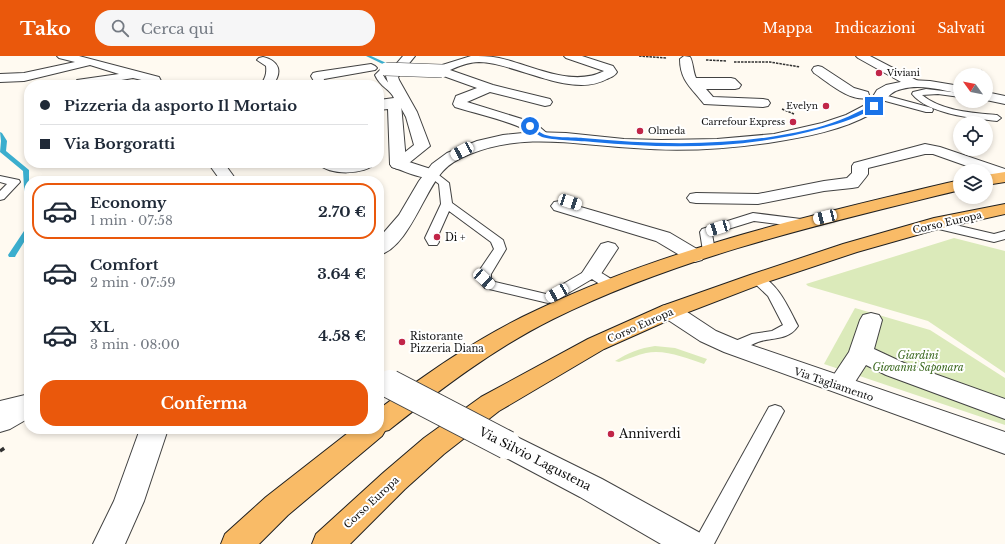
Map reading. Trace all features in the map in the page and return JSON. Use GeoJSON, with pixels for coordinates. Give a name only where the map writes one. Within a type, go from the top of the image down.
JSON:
{"type":"FeatureCollection","features":[{"type":"Feature","properties":{"kind":"main road"},"geometry":{"type":"LineString","coordinates":[[993,178],[1005,175]]}},
{"type":"Feature","properties":{"kind":"main road"},"geometry":{"type":"LineString","coordinates":[[384,419],[441,376],[478,352],[544,314],[611,286],[702,254],[801,223],[953,187]]}},
{"type":"Feature","properties":{"kind":"main road","name":"Corso Europa"},"geometry":{"type":"LineString","coordinates":[[328,544],[405,471],[434,446],[490,404],[596,344],[670,311],[757,279],[850,248],[934,224],[1005,209]]}},
{"type":"Feature","properties":{"kind":"main road"},"geometry":{"type":"LineString","coordinates":[[237,544],[277,506],[366,434]]}},
{"type":"Feature","properties":{"kind":"street"},"geometry":{"type":"LineString","coordinates":[[63,56],[138,74],[155,80]]}},
{"type":"Feature","properties":{"kind":"street"},"geometry":{"type":"LineString","coordinates":[[392,163],[422,146],[417,126],[405,100],[393,84],[392,76],[394,69],[409,56]]}},
{"type":"Feature","properties":{"kind":"street"},"geometry":{"type":"LineString","coordinates":[[507,56],[584,81]]}},
{"type":"Feature","properties":{"kind":"street"},"geometry":{"type":"LineString","coordinates":[[442,72],[443,68],[471,58],[485,58],[566,80],[584,81],[606,76],[611,72],[609,68],[570,56]]}},
{"type":"Feature","properties":{"kind":"street"},"geometry":{"type":"LineString","coordinates":[[862,56],[914,84]]}},
{"type":"Feature","properties":{"kind":"street"},"geometry":{"type":"LineString","coordinates":[[354,58],[372,68]]}},
{"type":"Feature","properties":{"kind":"street"},"geometry":{"type":"LineString","coordinates":[[686,59],[686,68],[691,82],[731,82],[735,85],[696,85],[709,101],[763,103]]}},
{"type":"Feature","properties":{"kind":"street"},"geometry":{"type":"LineString","coordinates":[[263,60],[271,64],[273,77],[271,80]]}},
{"type":"Feature","properties":{"kind":"street"},"geometry":{"type":"LineString","coordinates":[[1,77],[24,77],[91,62]]}},
{"type":"Feature","properties":{"kind":"street"},"geometry":{"type":"LineString","coordinates":[[319,80],[317,76],[372,68],[442,72],[489,88],[545,102]]}},
{"type":"Feature","properties":{"kind":"street"},"geometry":{"type":"LineString","coordinates":[[818,70],[849,91],[863,95]]}},
{"type":"Feature","properties":{"kind":"street"},"geometry":{"type":"LineString","coordinates":[[101,80],[138,74]]}},
{"type":"Feature","properties":{"kind":"street"},"geometry":{"type":"LineString","coordinates":[[384,244],[402,224],[413,208],[431,174],[437,166],[448,159],[474,147],[506,140],[543,136],[650,144],[686,145],[751,140],[793,134],[842,122],[874,106],[879,101],[882,93],[888,88],[903,84],[953,89]]}},
{"type":"Feature","properties":{"kind":"street"},"geometry":{"type":"LineString","coordinates":[[489,88],[461,99],[460,104],[530,126],[543,136]]}},
{"type":"Feature","properties":{"kind":"street"},"geometry":{"type":"LineString","coordinates":[[384,104],[394,104],[392,163]]}},
{"type":"Feature","properties":{"kind":"street"},"geometry":{"type":"LineString","coordinates":[[696,198],[758,199],[824,186],[852,183],[860,174],[860,166],[925,149],[935,150],[1005,175]]}},
{"type":"Feature","properties":{"kind":"street"},"geometry":{"type":"LineString","coordinates":[[392,163],[431,174]]}},
{"type":"Feature","properties":{"kind":"street"},"geometry":{"type":"LineString","coordinates":[[565,204],[620,224],[663,237],[702,254]]}},
{"type":"Feature","properties":{"kind":"street"},"geometry":{"type":"LineString","coordinates":[[592,273],[608,248]]}},
{"type":"Feature","properties":{"kind":"street","name":"Via Tagliamento"},"geometry":{"type":"LineString","coordinates":[[670,311],[708,336],[733,348],[1005,443]]}},
{"type":"Feature","properties":{"kind":"street"},"geometry":{"type":"LineString","coordinates":[[846,376],[861,352],[871,320]]}},
{"type":"Feature","properties":{"kind":"street"},"geometry":{"type":"LineString","coordinates":[[861,352],[895,369],[1005,409]]}},
{"type":"Feature","properties":{"kind":"street","name":"Via Silvio Lagustena"},"geometry":{"type":"LineString","coordinates":[[385,381],[591,488],[690,544]]}},
{"type":"Feature","properties":{"kind":"street"},"geometry":{"type":"LineString","coordinates":[[0,422],[24,409]]}},
{"type":"Feature","properties":{"kind":"street"},"geometry":{"type":"LineString","coordinates":[[108,544],[129,501],[152,434]]}},
{"type":"Feature","properties":{"kind":"lane"},"geometry":{"type":"LineString","coordinates":[[380,80],[378,75],[394,69]]}},
{"type":"Feature","properties":{"kind":"lane"},"geometry":{"type":"LineString","coordinates":[[384,85],[397,94],[399,100],[384,103]]}},
{"type":"Feature","properties":{"kind":"lane"},"geometry":{"type":"LineString","coordinates":[[881,97],[952,116],[995,122],[966,115],[934,104],[921,99],[916,94],[933,91],[953,94]]}},
{"type":"Feature","properties":{"kind":"lane"},"geometry":{"type":"LineString","coordinates":[[431,174],[444,183],[447,204],[431,238],[433,242]]}},
{"type":"Feature","properties":{"kind":"lane"},"geometry":{"type":"LineString","coordinates":[[0,179],[15,182],[0,196]]}},
{"type":"Feature","properties":{"kind":"lane"},"geometry":{"type":"LineString","coordinates":[[447,204],[497,240],[500,249],[484,274],[484,279],[490,285],[548,299],[592,273],[611,286]]}},
{"type":"Feature","properties":{"kind":"lane"},"geometry":{"type":"LineString","coordinates":[[934,224],[1001,238]]}},
{"type":"Feature","properties":{"kind":"lane"},"geometry":{"type":"LineString","coordinates":[[733,348],[757,337],[776,335],[791,326],[774,294],[757,279]]}},
{"type":"Feature","properties":{"kind":"lane"},"geometry":{"type":"LineString","coordinates":[[0,407],[24,401]]}},
{"type":"Feature","properties":{"kind":"lane"},"geometry":{"type":"LineString","coordinates":[[703,544],[775,411]]}},
{"type":"Feature","properties":{"kind":"path"},"geometry":{"type":"LineString","coordinates":[[763,103],[770,103],[798,116]]}},
{"type":"Feature","properties":{"kind":"green space"},"geometry":{"type":"Polygon","coordinates":[[[954,238],[1005,251],[1005,373],[928,321],[808,286],[806,284],[954,238]]]}},
{"type":"Feature","properties":{"kind":"green space","name":"Giardini Giovanni Saponara"},"geometry":{"type":"Polygon","coordinates":[[[855,308],[930,330],[1005,378],[1005,425],[824,364],[855,308]]]}},
{"type":"Feature","properties":{"kind":"green space"},"geometry":{"type":"Polygon","coordinates":[[[655,346],[675,348],[707,359],[704,364],[668,353],[653,352],[619,362],[615,361],[634,351],[655,346]]]}},
{"type":"Feature","properties":{"kind":"waterway"},"geometry":{"type":"LineString","coordinates":[[368,56],[393,67]]}},
{"type":"Feature","properties":{"kind":"waterway"},"geometry":{"type":"LineString","coordinates":[[0,134],[4,141],[3,152],[26,170],[26,176]]}},
{"type":"Feature","properties":{"kind":"waterway"},"geometry":{"type":"LineString","coordinates":[[12,255],[24,236]]}},
{"type":"Feature","properties":{"kind":"place","name":"Viviani"},"geometry":{"type":"Point","coordinates":[879,73]}},
{"type":"Feature","properties":{"kind":"place","name":"Evelyn"},"geometry":{"type":"Point","coordinates":[826,106]}},
{"type":"Feature","properties":{"kind":"place","name":"Carrefour Express"},"geometry":{"type":"Point","coordinates":[793,122]}},
{"type":"Feature","properties":{"kind":"place","name":"Olmeda"},"geometry":{"type":"Point","coordinates":[640,131]}},
{"type":"Feature","properties":{"kind":"place","name":"Di +"},"geometry":{"type":"Point","coordinates":[437,237]}},
{"type":"Feature","properties":{"kind":"place","name":"Ristorante Pizzeria Diana"},"geometry":{"type":"Point","coordinates":[402,342]}},
{"type":"Feature","properties":{"kind":"place","name":"Anniverdi"},"geometry":{"type":"Point","coordinates":[611,434]}},
{"type":"Feature","properties":{"kind":"route"},"geometry":{"type":"LineString","coordinates":[[530,126],[543,136],[623,143],[686,145],[785,136],[842,122],[863,113],[874,106]]}}]}
